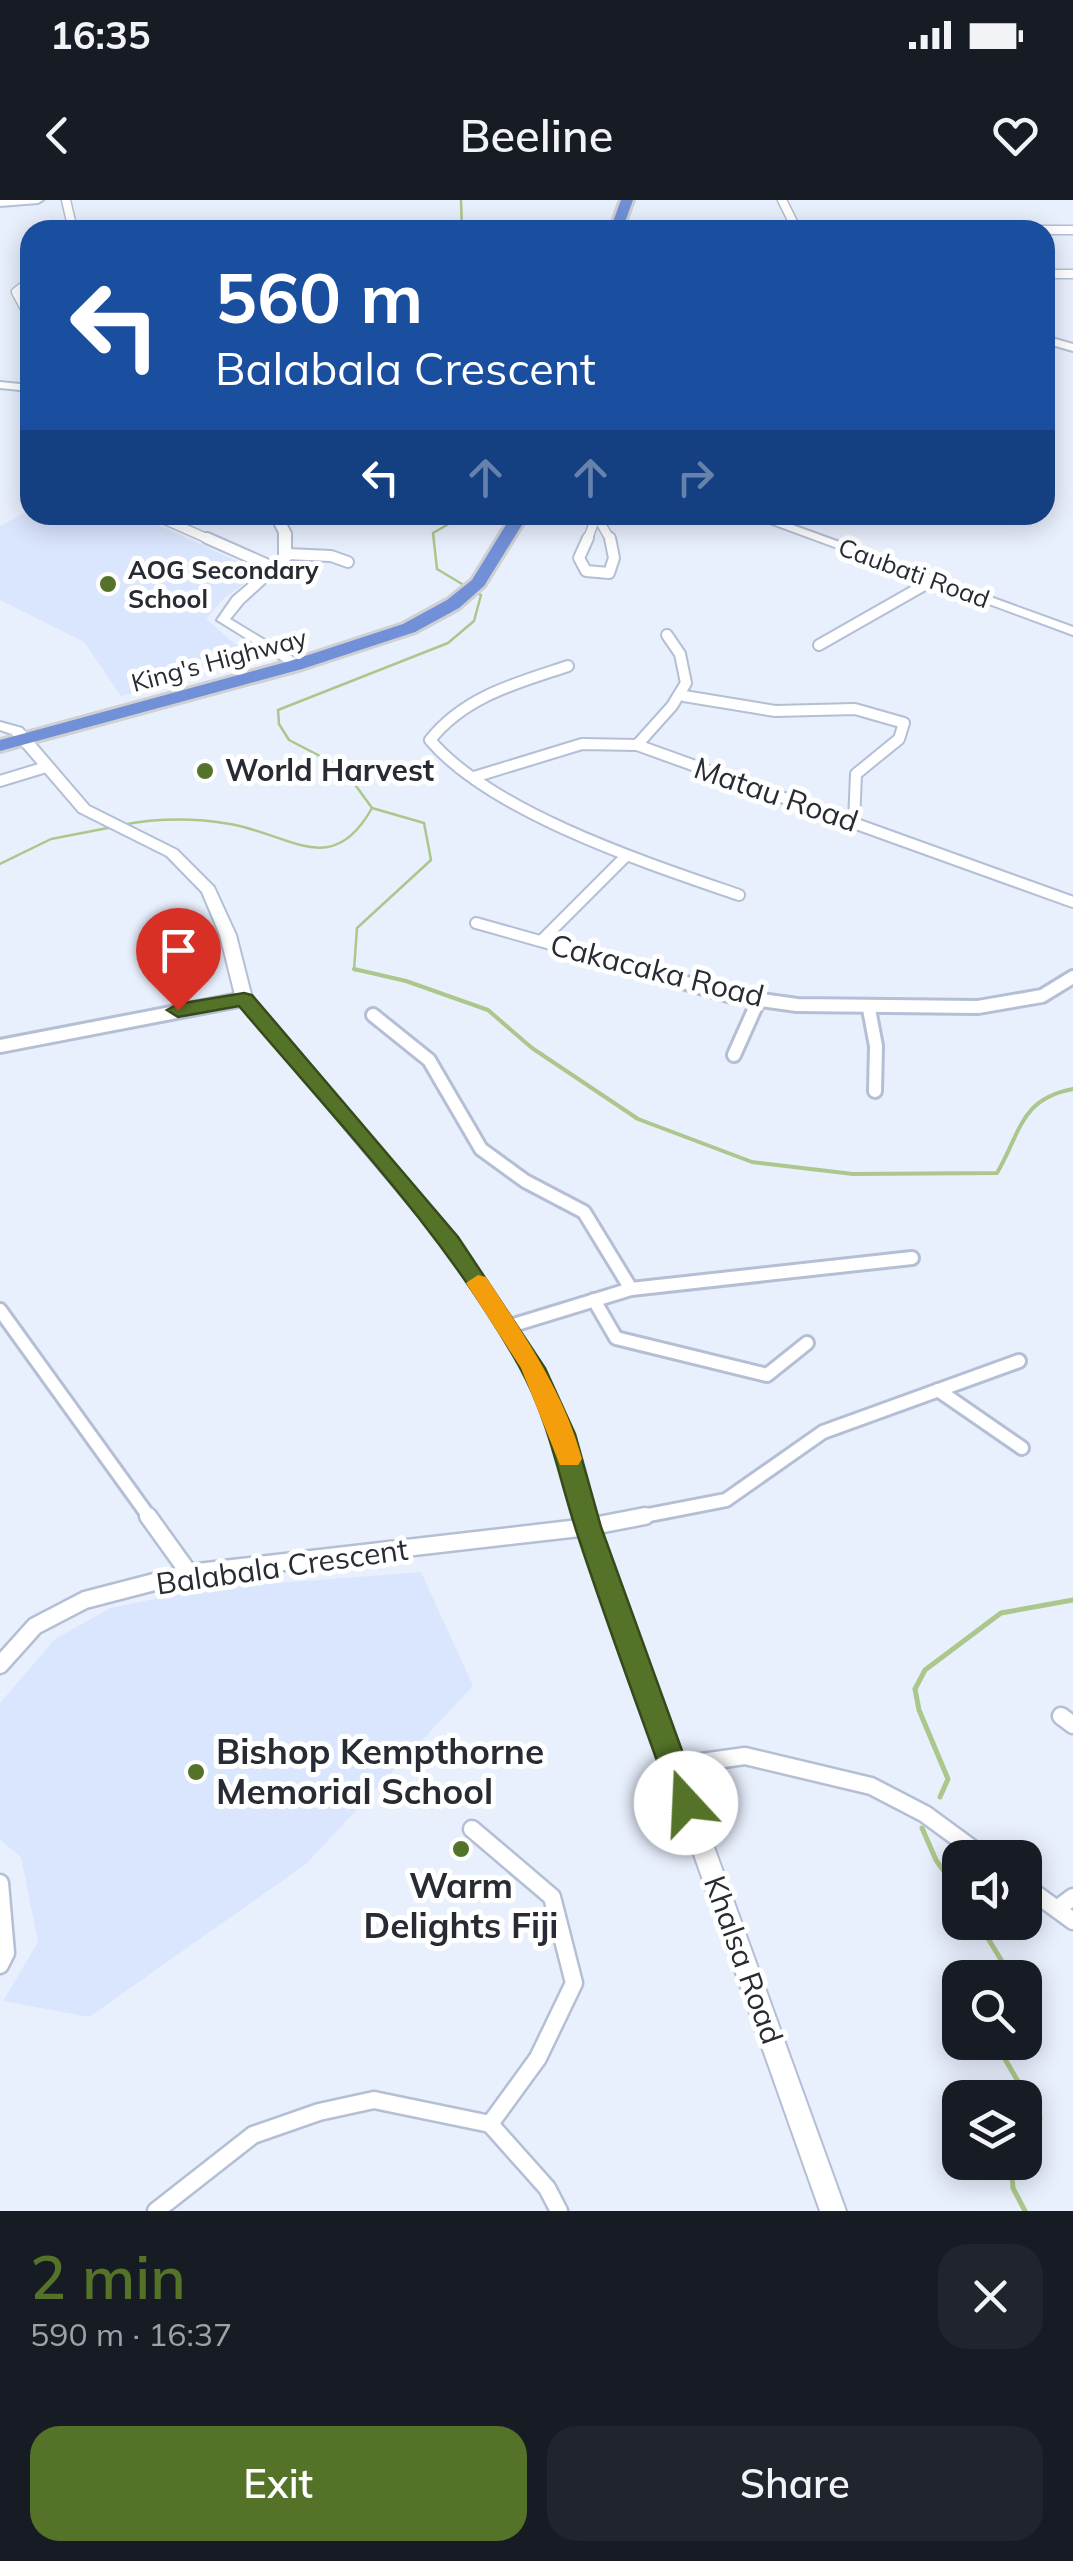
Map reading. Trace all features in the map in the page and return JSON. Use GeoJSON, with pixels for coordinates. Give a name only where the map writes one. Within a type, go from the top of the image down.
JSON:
{"type":"FeatureCollection","features":[{"type":"Feature","properties":{"kind":"highway","name":"King's Highway"},"geometry":{"type":"LineString","coordinates":[[469,586],[501,525]]}},
{"type":"Feature","properties":{"kind":"highway","name":"King's Highway"},"geometry":{"type":"LineString","coordinates":[[0,746],[10,733],[292,662],[409,628],[469,586],[513,525]]}},
{"type":"Feature","properties":{"kind":"main road"},"geometry":{"type":"LineString","coordinates":[[0,203],[38,200]]}},
{"type":"Feature","properties":{"kind":"main road"},"geometry":{"type":"LineString","coordinates":[[281,525],[287,554],[277,569],[238,600],[223,620],[292,662]]}},
{"type":"Feature","properties":{"kind":"main road","name":"Caubati Road"},"geometry":{"type":"LineString","coordinates":[[782,525],[1073,631]]}},
{"type":"Feature","properties":{"kind":"main road","name":"Khalsa Road"},"geometry":{"type":"LineString","coordinates":[[10,733],[84,809],[172,853],[208,890],[228,934],[244,999],[450,1242],[532,1368],[563,1434],[588,1527],[833,2211]]}},
{"type":"Feature","properties":{"kind":"street"},"geometry":{"type":"LineString","coordinates":[[0,285],[20,286]]}},
{"type":"Feature","properties":{"kind":"street"},"geometry":{"type":"LineString","coordinates":[[20,286],[16,292],[20,299]]}},
{"type":"Feature","properties":{"kind":"street"},"geometry":{"type":"LineString","coordinates":[[177,525],[277,569]]}},
{"type":"Feature","properties":{"kind":"street"},"geometry":{"type":"LineString","coordinates":[[591,525],[589,543],[580,558],[586,571],[609,572],[616,558],[605,525]]}},
{"type":"Feature","properties":{"kind":"street"},"geometry":{"type":"LineString","coordinates":[[287,554],[332,556],[348,562]]}},
{"type":"Feature","properties":{"kind":"street"},"geometry":{"type":"LineString","coordinates":[[819,644],[934,580]]}},
{"type":"Feature","properties":{"kind":"street"},"geometry":{"type":"LineString","coordinates":[[637,746],[684,696],[688,676],[682,654],[666,634]]}},
{"type":"Feature","properties":{"kind":"street"},"geometry":{"type":"LineString","coordinates":[[568,666],[480,698],[438,726],[430,740],[434,748],[474,777],[626,856],[739,895]]}},
{"type":"Feature","properties":{"kind":"street"},"geometry":{"type":"LineString","coordinates":[[684,696],[775,711],[854,709],[904,723],[904,732],[897,742],[870,755],[854,777],[854,822]]}},
{"type":"Feature","properties":{"kind":"street","name":"Matau Road"},"geometry":{"type":"LineString","coordinates":[[474,777],[582,744],[637,746],[1073,902]]}},
{"type":"Feature","properties":{"kind":"street"},"geometry":{"type":"LineString","coordinates":[[0,781],[46,767]]}},
{"type":"Feature","properties":{"kind":"street"},"geometry":{"type":"LineString","coordinates":[[540,941],[626,856]]}},
{"type":"Feature","properties":{"kind":"street","name":"Cakacaka Road"},"geometry":{"type":"LineString","coordinates":[[476,923],[732,996],[759,1000],[869,1008],[978,1008],[1042,996],[1073,977]]}},
{"type":"Feature","properties":{"kind":"street"},"geometry":{"type":"LineString","coordinates":[[0,1046],[244,999]]}},
{"type":"Feature","properties":{"kind":"street"},"geometry":{"type":"LineString","coordinates":[[734,1055],[759,1000]]}},
{"type":"Feature","properties":{"kind":"street"},"geometry":{"type":"LineString","coordinates":[[869,1008],[876,1046],[875,1090]]}},
{"type":"Feature","properties":{"kind":"street"},"geometry":{"type":"LineString","coordinates":[[373,1015],[429,1060],[481,1149],[525,1181],[584,1212],[632,1289]]}},
{"type":"Feature","properties":{"kind":"street"},"geometry":{"type":"LineString","coordinates":[[507,1327],[632,1289],[912,1258]]}},
{"type":"Feature","properties":{"kind":"street"},"geometry":{"type":"LineString","coordinates":[[594,1300],[616,1338],[767,1375],[807,1343]]}},
{"type":"Feature","properties":{"kind":"street"},"geometry":{"type":"LineString","coordinates":[[0,1310],[189,1573]]}},
{"type":"Feature","properties":{"kind":"street","name":"Balabala Crescent"},"geometry":{"type":"LineString","coordinates":[[0,1665],[35,1626],[85,1600],[189,1573],[313,1562],[588,1527],[726,1500],[822,1432],[1019,1361]]}},
{"type":"Feature","properties":{"kind":"street"},"geometry":{"type":"LineString","coordinates":[[938,1390],[1022,1448]]}},
{"type":"Feature","properties":{"kind":"street"},"geometry":{"type":"LineString","coordinates":[[673,1766],[745,1756],[871,1786],[925,1814],[960,1840]]}},
{"type":"Feature","properties":{"kind":"street"},"geometry":{"type":"LineString","coordinates":[[472,1829],[552,1897],[574,1983],[538,2058],[490,2124]]}},
{"type":"Feature","properties":{"kind":"street"},"geometry":{"type":"LineString","coordinates":[[0,1883],[6,1952],[0,1965]]}},
{"type":"Feature","properties":{"kind":"street"},"geometry":{"type":"LineString","coordinates":[[1057,1909],[1073,1896]]}},
{"type":"Feature","properties":{"kind":"street"},"geometry":{"type":"LineString","coordinates":[[1042,1898],[1073,1921]]}},
{"type":"Feature","properties":{"kind":"street"},"geometry":{"type":"LineString","coordinates":[[156,2211],[253,2135],[320,2112],[374,2100],[490,2124],[547,2188],[559,2211]]}},
{"type":"Feature","properties":{"kind":"shaded area","name":"AOG Secondary School"},"geometry":{"type":"Polygon","coordinates":[[[20,515],[20,525],[158,525],[261,572],[224,598],[206,619],[262,661],[121,696],[84,642],[0,600],[0,526],[20,515]]]}},
{"type":"Feature","properties":{"kind":"shaded area","name":"Bishop Kempthorne Memorial School"},"geometry":{"type":"Polygon","coordinates":[[[421,1572],[473,1686],[306,1864],[89,2017],[3,2001],[38,1942],[21,1857],[0,1840],[0,1703],[54,1640],[110,1608],[204,1589],[421,1572]]]}},
{"type":"Feature","properties":{"kind":"waterway"},"geometry":{"type":"LineString","coordinates":[[461,200],[462,220]]}},
{"type":"Feature","properties":{"kind":"waterway"},"geometry":{"type":"LineString","coordinates":[[447,525],[433,533],[437,569],[467,587]]}},
{"type":"Feature","properties":{"kind":"waterway"},"geometry":{"type":"LineString","coordinates":[[372,808],[343,768],[289,740],[279,724],[278,710],[448,643],[474,621],[481,595],[475,592]]}},
{"type":"Feature","properties":{"kind":"waterway"},"geometry":{"type":"LineString","coordinates":[[122,825],[162,820],[216,822],[308,847],[325,847],[341,842],[357,830],[372,808]]}},
{"type":"Feature","properties":{"kind":"waterway"},"geometry":{"type":"LineString","coordinates":[[354,969],[357,928],[431,860],[424,823],[372,808]]}},
{"type":"Feature","properties":{"kind":"waterway"},"geometry":{"type":"LineString","coordinates":[[0,864],[51,839],[113,827]]}},
{"type":"Feature","properties":{"kind":"waterway"},"geometry":{"type":"LineString","coordinates":[[354,969],[406,981],[488,1010],[532,1048],[638,1119],[752,1162],[853,1174],[997,1173],[1032,1109],[1073,1089]]}},
{"type":"Feature","properties":{"kind":"waterway"},"geometry":{"type":"LineString","coordinates":[[354,969],[361,971]]}},
{"type":"Feature","properties":{"kind":"waterway"},"geometry":{"type":"LineString","coordinates":[[940,1797],[948,1779],[919,1710],[915,1689],[925,1670],[1001,1613],[1073,1600]]}},
{"type":"Feature","properties":{"kind":"waterway"},"geometry":{"type":"LineString","coordinates":[[922,1828],[942,1868]]}},
{"type":"Feature","properties":{"kind":"waterway"},"geometry":{"type":"LineString","coordinates":[[989,1940],[1001,1960]]}},
{"type":"Feature","properties":{"kind":"waterway"},"geometry":{"type":"LineString","coordinates":[[1006,2060],[1017,2080]]}},
{"type":"Feature","properties":{"kind":"waterway"},"geometry":{"type":"LineString","coordinates":[[1012,2180],[1025,2211]]}},
{"type":"Feature","properties":{"kind":"slow traffic"},"geometry":{"type":"LineString","coordinates":[[478,1283],[532,1368],[563,1434],[569,1459]]}},
{"type":"Feature","properties":{"kind":"place","name":"AOG Secondary School"},"geometry":{"type":"Point","coordinates":[108,584]}},
{"type":"Feature","properties":{"kind":"place","name":"World Harvest"},"geometry":{"type":"Point","coordinates":[205,771]}},
{"type":"Feature","properties":{"kind":"place","name":"Bishop Kempthorne Memorial School"},"geometry":{"type":"Point","coordinates":[196,1772]}},
{"type":"Feature","properties":{"kind":"place","name":"Warm Delights Fiji"},"geometry":{"type":"Point","coordinates":[461,1849]}},
{"type":"Feature","properties":{"kind":"route"},"geometry":{"type":"LineString","coordinates":[[178,1010],[244,999],[450,1242],[494,1307],[532,1368],[563,1434],[588,1527],[686,1803]]}}]}
